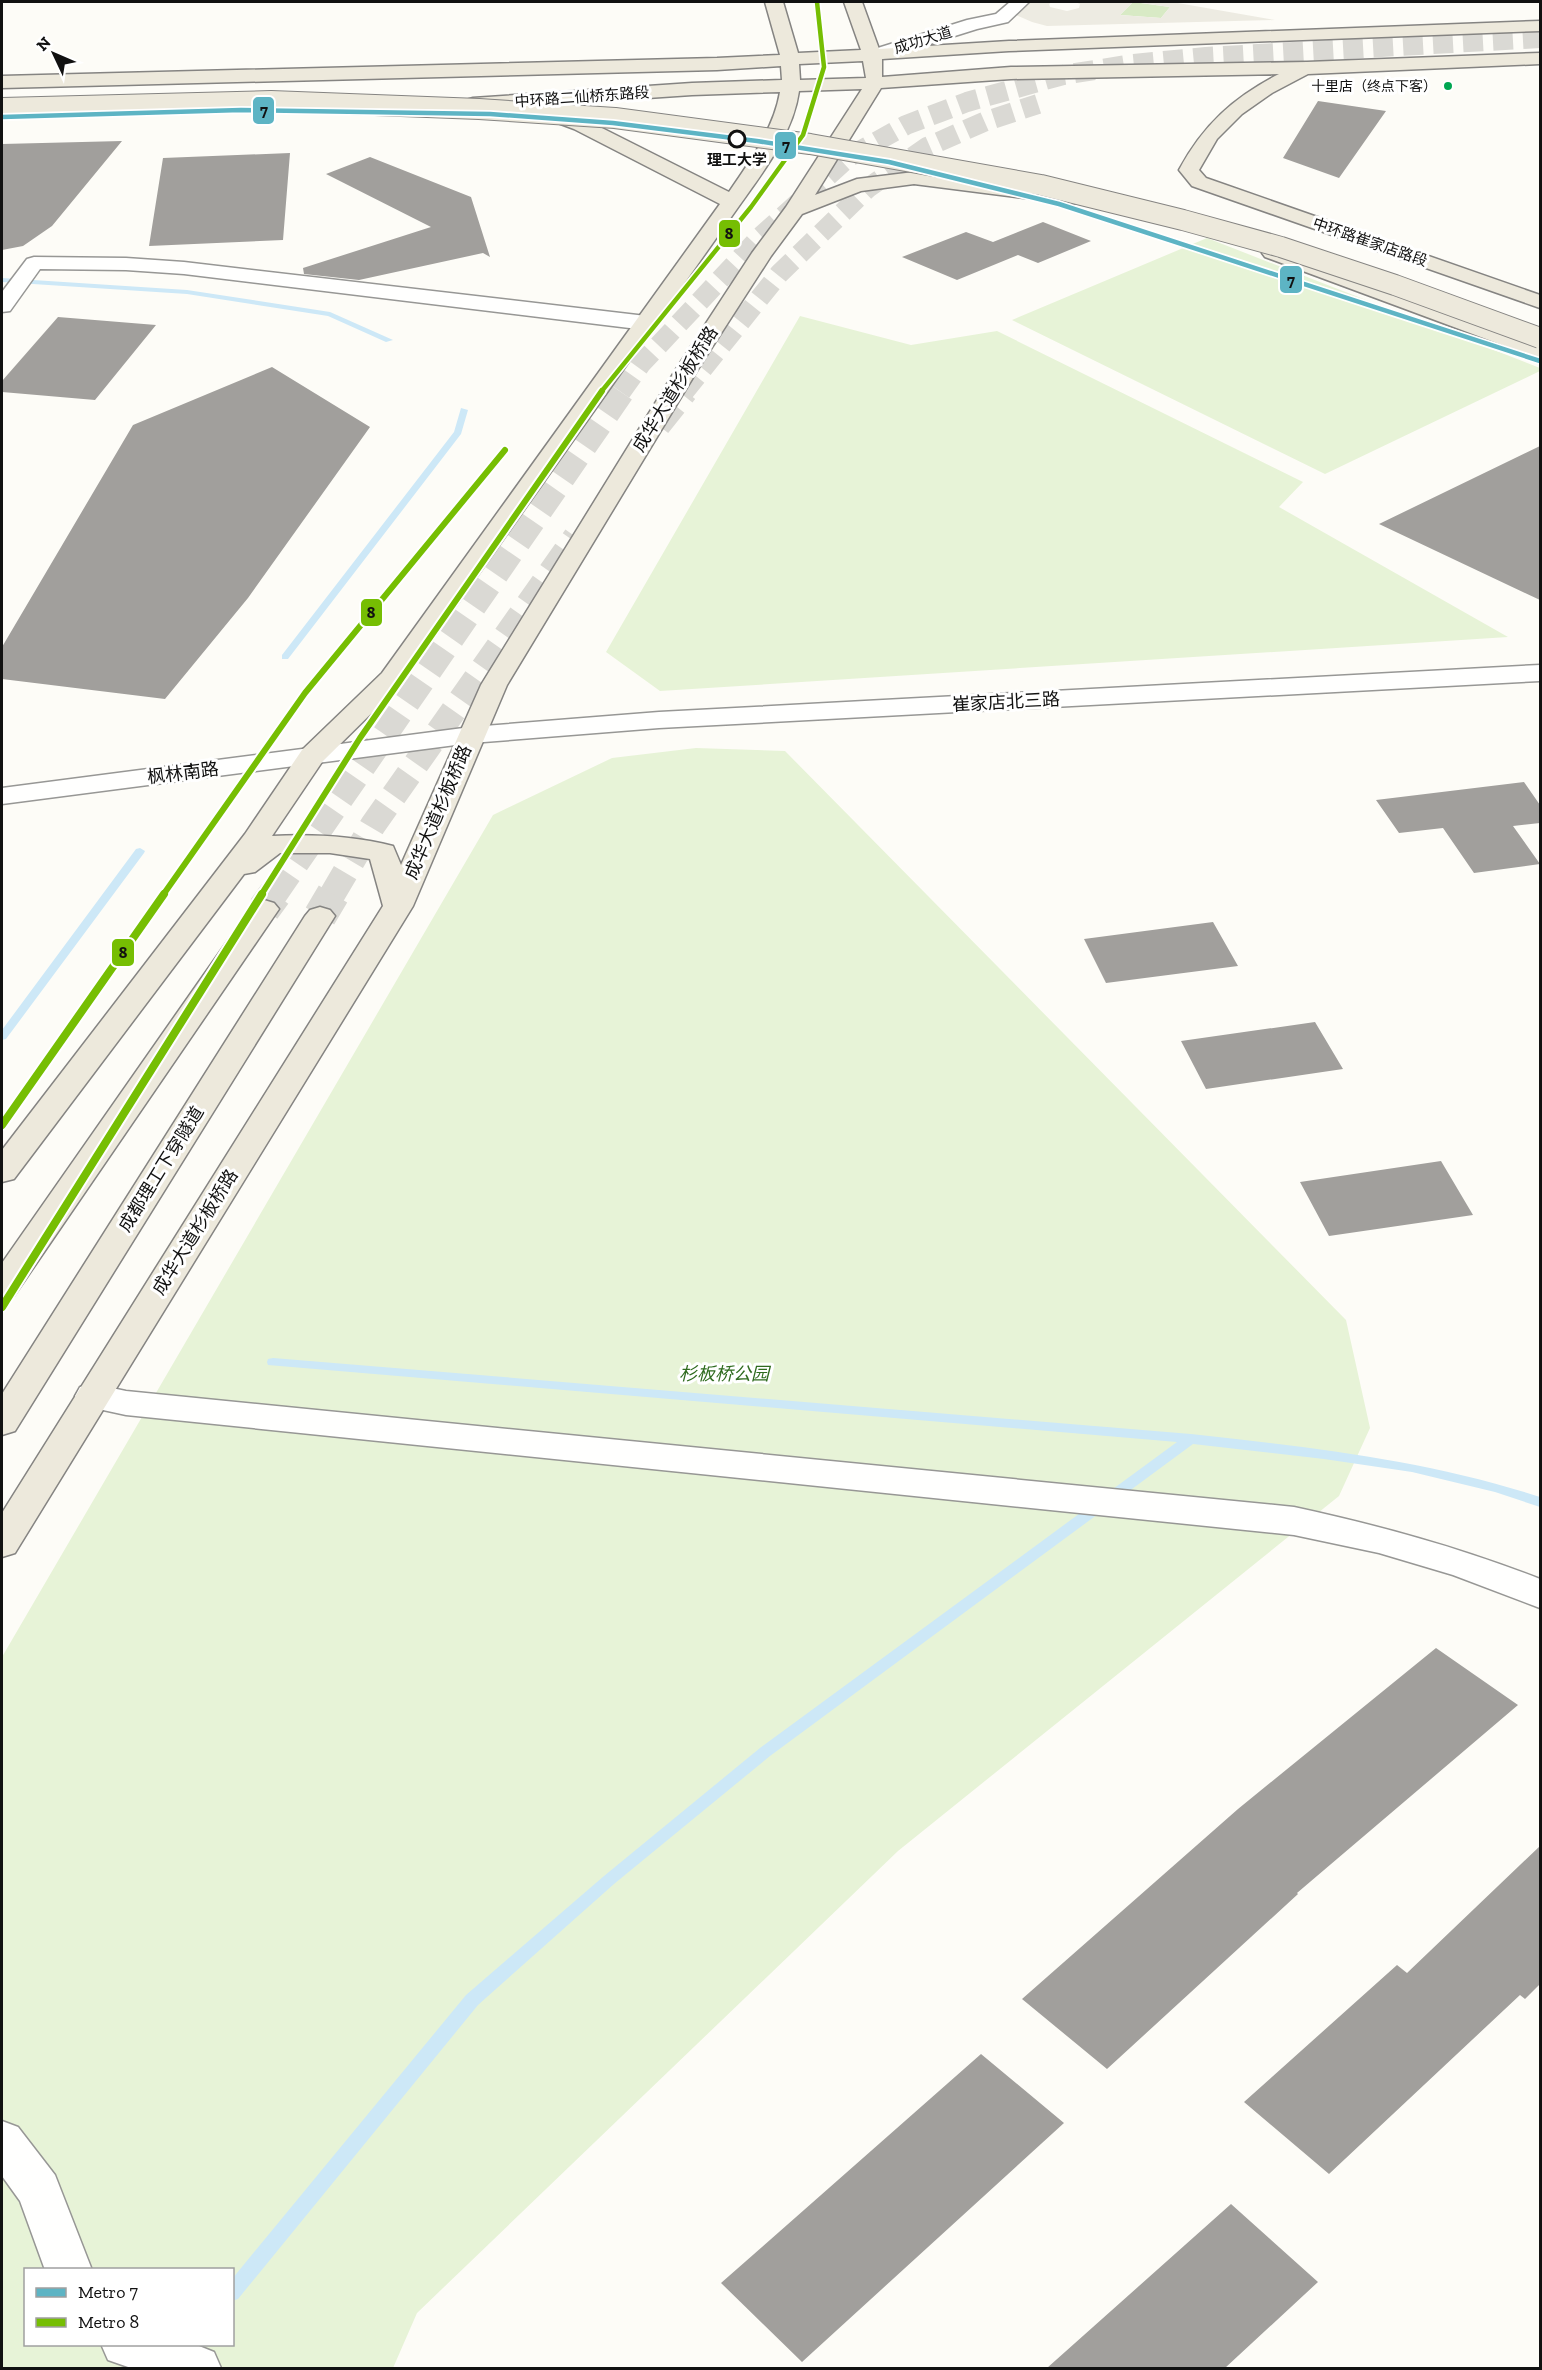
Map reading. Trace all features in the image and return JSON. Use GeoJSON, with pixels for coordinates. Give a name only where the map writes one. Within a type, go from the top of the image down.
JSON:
{"type":"FeatureCollection","features":[{"type":"Feature","properties":{"kind":"main road"},"geometry":{"type":"LineString","coordinates":[[2,1172],[255,840],[312,756],[391,679],[776,138],[791,86],[790,60],[774,2]]}},
{"type":"Feature","properties":{"kind":"main road"},"geometry":{"type":"LineString","coordinates":[[853,2],[874,69]]}},
{"type":"Feature","properties":{"kind":"main road"},"geometry":{"type":"LineString","coordinates":[[874,69],[1009,46],[1537,26]]}},
{"type":"Feature","properties":{"kind":"main road"},"geometry":{"type":"LineString","coordinates":[[874,69],[1011,74],[1307,68],[1540,58]]}},
{"type":"Feature","properties":{"kind":"main road","name":"中环路二仙桥东路段"},"geometry":{"type":"LineString","coordinates":[[2,82],[790,60],[874,69]]}},
{"type":"Feature","properties":{"kind":"main road","name":"中环路崔家店路段"},"geometry":{"type":"LineString","coordinates":[[1307,68],[1281,80],[1224,117],[1199,147],[1189,170],[1199,182],[1540,302]]}},
{"type":"Feature","properties":{"kind":"main road","name":"中环路二仙桥东路段"},"geometry":{"type":"LineString","coordinates":[[2,114],[480,104],[692,89],[791,86],[874,69]]}},
{"type":"Feature","properties":{"kind":"main road","name":"成华大道杉板桥路"},"geometry":{"type":"LineString","coordinates":[[2,1543],[398,906],[494,685],[689,366],[762,253],[795,210],[874,69]]}},
{"type":"Feature","properties":{"kind":"main road"},"geometry":{"type":"LineString","coordinates":[[2,97],[148,93],[285,93],[461,98],[627,108],[861,138],[963,156],[1159,198],[1357,255],[1540,320]]}},
{"type":"Feature","properties":{"kind":"main road"},"geometry":{"type":"LineString","coordinates":[[2,108],[271,101],[479,109],[615,118],[854,151],[1041,185],[1183,220],[1281,247],[1395,285],[1540,339]]}},
{"type":"Feature","properties":{"kind":"main road"},"geometry":{"type":"LineString","coordinates":[[480,104],[546,110],[581,125],[732,202]]}},
{"type":"Feature","properties":{"kind":"main road"},"geometry":{"type":"LineString","coordinates":[[795,210],[858,185],[914,178],[1092,200],[1201,227],[1540,352]]}},
{"type":"Feature","properties":{"kind":"main road"},"geometry":{"type":"LineString","coordinates":[[223,882],[273,844],[330,844],[383,852],[398,906]]}},
{"type":"Feature","properties":{"kind":"main road"},"geometry":{"type":"LineString","coordinates":[[2,1288],[264,909]]}},
{"type":"Feature","properties":{"kind":"main road","name":"成都理工下穿隧道"},"geometry":{"type":"LineString","coordinates":[[2,1422],[320,916]]}},
{"type":"Feature","properties":{"kind":"street","name":"成功大道"},"geometry":{"type":"LineString","coordinates":[[973,24],[969,18],[988,2]]}},
{"type":"Feature","properties":{"kind":"street","name":"成功大道"},"geometry":{"type":"LineString","coordinates":[[874,69],[973,24],[1002,18],[1020,2]]}},
{"type":"Feature","properties":{"kind":"street"},"geometry":{"type":"LineString","coordinates":[[3,304],[34,263],[126,264],[184,268],[646,323]]}},
{"type":"Feature","properties":{"kind":"street","name":"崔家店北三路"},"geometry":{"type":"LineString","coordinates":[[471,735],[659,720],[1540,673]]}},
{"type":"Feature","properties":{"kind":"street","name":"枫林南路"},"geometry":{"type":"LineString","coordinates":[[2,796],[471,735]]}},
{"type":"Feature","properties":{"kind":"street"},"geometry":{"type":"LineString","coordinates":[[93,1396],[126,1403],[1294,1521],[1379,1539],[1466,1565],[1540,1594]]}},
{"type":"Feature","properties":{"kind":"street"},"geometry":{"type":"LineString","coordinates":[[2,2141],[39,2190],[68,2268]]}},
{"type":"Feature","properties":{"kind":"street"},"geometry":{"type":"LineString","coordinates":[[131,2346],[197,2368]]}},
{"type":"Feature","properties":{"kind":"green space"},"geometry":{"type":"Polygon","coordinates":[[[1133,2],[1170,7],[1161,18],[1120,15],[1133,2]]]}},
{"type":"Feature","properties":{"kind":"green space"},"geometry":{"type":"Polygon","coordinates":[[[1207,238],[1540,368],[1540,371],[1325,474],[1012,320],[1207,238]]]}},
{"type":"Feature","properties":{"kind":"green space"},"geometry":{"type":"Polygon","coordinates":[[[800,316],[911,345],[997,331],[1303,482],[1279,507],[1508,637],[660,691],[606,652],[800,316]]]}},
{"type":"Feature","properties":{"kind":"green space","name":"杉板桥公园"},"geometry":{"type":"Polygon","coordinates":[[[696,748],[785,751],[1346,1320],[1370,1428],[1339,1496],[898,1851],[417,2313],[393,2368],[2,2368],[2,1657],[493,815],[612,758],[696,748]]]}},
{"type":"Feature","properties":{"kind":"shaded area"},"geometry":{"type":"Polygon","coordinates":[[[1028,2],[1052,2],[1049,4],[1050,7],[1067,11],[1079,8],[1080,4],[1075,2],[1133,2],[1120,15],[1161,18],[1170,7],[1134,2],[1172,2],[1275,20],[1047,26],[1014,14],[1028,2]]]}},
{"type":"Feature","properties":{"kind":"building"},"geometry":{"type":"Polygon","coordinates":[[[1318,101],[1386,111],[1339,178],[1283,158],[1318,101]]]}},
{"type":"Feature","properties":{"kind":"building"},"geometry":{"type":"Polygon","coordinates":[[[122,141],[52,226],[23,246],[2,250],[2,144],[122,141]]]}},
{"type":"Feature","properties":{"kind":"building"},"geometry":{"type":"Polygon","coordinates":[[[290,153],[283,240],[149,246],[163,158],[290,153]]]}},
{"type":"Feature","properties":{"kind":"building"},"geometry":{"type":"Polygon","coordinates":[[[370,157],[471,197],[490,257],[483,253],[359,280],[304,274],[303,268],[431,227],[326,174],[370,157]]]}},
{"type":"Feature","properties":{"kind":"building"},"geometry":{"type":"Polygon","coordinates":[[[1043,222],[1091,241],[1038,263],[1018,255],[957,280],[902,257],[966,232],[993,242],[1043,222]]]}},
{"type":"Feature","properties":{"kind":"building"},"geometry":{"type":"Polygon","coordinates":[[[58,317],[156,325],[95,400],[2,392],[2,381],[58,317]]]}},
{"type":"Feature","properties":{"kind":"building"},"geometry":{"type":"Polygon","coordinates":[[[272,367],[370,427],[248,598],[165,699],[2,679],[2,647],[133,425],[272,367]]]}},
{"type":"Feature","properties":{"kind":"building"},"geometry":{"type":"Polygon","coordinates":[[[1540,446],[1540,600],[1379,524],[1540,446]]]}},
{"type":"Feature","properties":{"kind":"building"},"geometry":{"type":"Polygon","coordinates":[[[1524,782],[1540,805],[1540,823],[1513,826],[1540,864],[1474,873],[1443,828],[1399,833],[1376,800],[1524,782]]]}},
{"type":"Feature","properties":{"kind":"building"},"geometry":{"type":"Polygon","coordinates":[[[1213,922],[1238,966],[1106,983],[1084,939],[1213,922]]]}},
{"type":"Feature","properties":{"kind":"building"},"geometry":{"type":"Polygon","coordinates":[[[1315,1022],[1343,1069],[1206,1089],[1181,1041],[1315,1022]]]}},
{"type":"Feature","properties":{"kind":"building"},"geometry":{"type":"Polygon","coordinates":[[[1441,1161],[1473,1215],[1329,1236],[1300,1182],[1441,1161]]]}},
{"type":"Feature","properties":{"kind":"building"},"geometry":{"type":"Polygon","coordinates":[[[1436,1648],[1518,1705],[1297,1893],[1107,2069],[1022,1999],[1238,1809],[1436,1648]]]}},
{"type":"Feature","properties":{"kind":"building"},"geometry":{"type":"Polygon","coordinates":[[[1540,1846],[1540,1984],[1525,1999],[1520,1995],[1329,2174],[1244,2102],[1397,1965],[1407,1973],[1540,1846]]]}},
{"type":"Feature","properties":{"kind":"building"},"geometry":{"type":"Polygon","coordinates":[[[981,2054],[1064,2123],[802,2362],[721,2283],[981,2054]]]}},
{"type":"Feature","properties":{"kind":"building"},"geometry":{"type":"Polygon","coordinates":[[[1231,2204],[1318,2282],[1225,2368],[1047,2368],[1231,2204]]]}},
{"type":"Feature","properties":{"kind":"waterway"},"geometry":{"type":"LineString","coordinates":[[2,280],[187,292],[330,314],[389,340]]}},
{"type":"Feature","properties":{"kind":"waterway"},"geometry":{"type":"LineString","coordinates":[[285,657],[458,432],[464,410]]}},
{"type":"Feature","properties":{"kind":"waterway"},"geometry":{"type":"LineString","coordinates":[[2,1037],[140,851]]}},
{"type":"Feature","properties":{"kind":"waterway"},"geometry":{"type":"LineString","coordinates":[[273,1362],[1191,1439]]}},
{"type":"Feature","properties":{"kind":"waterway"},"geometry":{"type":"LineString","coordinates":[[234,2291],[472,2000],[609,1880],[765,1752],[1191,1439]]}},
{"type":"Feature","properties":{"kind":"waterway"},"geometry":{"type":"LineString","coordinates":[[1191,1439],[1412,1467],[1498,1488],[1540,1502]]}},
{"type":"Feature","properties":{"kind":"tunnel"},"geometry":{"type":"LineString","coordinates":[[621,392],[641,364],[760,237],[849,157],[906,125],[967,102],[1063,75],[1133,64],[1206,57],[1540,38]]}},
{"type":"Feature","properties":{"kind":"tunnel"},"geometry":{"type":"LineString","coordinates":[[684,392],[779,274],[868,188],[927,147],[986,121],[1038,104]]}},
{"type":"Feature","properties":{"kind":"tunnel"},"geometry":{"type":"LineString","coordinates":[[274,895],[622,391]]}},
{"type":"Feature","properties":{"kind":"tunnel"},"geometry":{"type":"LineString","coordinates":[[658,425],[685,391]]}},
{"type":"Feature","properties":{"kind":"tunnel"},"geometry":{"type":"LineString","coordinates":[[332,895],[373,825],[576,537]]}},
{"type":"Feature","properties":{"kind":"tunnel"},"geometry":{"type":"LineString","coordinates":[[264,909],[275,894]]}},
{"type":"Feature","properties":{"kind":"tunnel"},"geometry":{"type":"LineString","coordinates":[[320,916],[333,894]]}},
{"type":"Feature","properties":{"kind":"metro line","name":"8"},"geometry":{"type":"LineString","coordinates":[[2,1307],[360,738],[605,386],[751,207],[803,135],[824,67],[817,2]]}},
{"type":"Feature","properties":{"kind":"metro line","name":"7"},"geometry":{"type":"LineString","coordinates":[[2,117],[241,110],[490,114],[613,123],[757,141],[889,162],[1059,204],[1540,361]]}},
{"type":"Feature","properties":{"kind":"metro line","name":"8"},"geometry":{"type":"LineString","coordinates":[[2,1125],[305,693],[505,450]]}},
{"type":"Feature","properties":{"kind":"place","name":"十里店（终点下客）"},"geometry":{"type":"Point","coordinates":[1448,86]}},
{"type":"Feature","properties":{"kind":"place","name":"理工大学"},"geometry":{"type":"Point","coordinates":[737,139]}}]}
